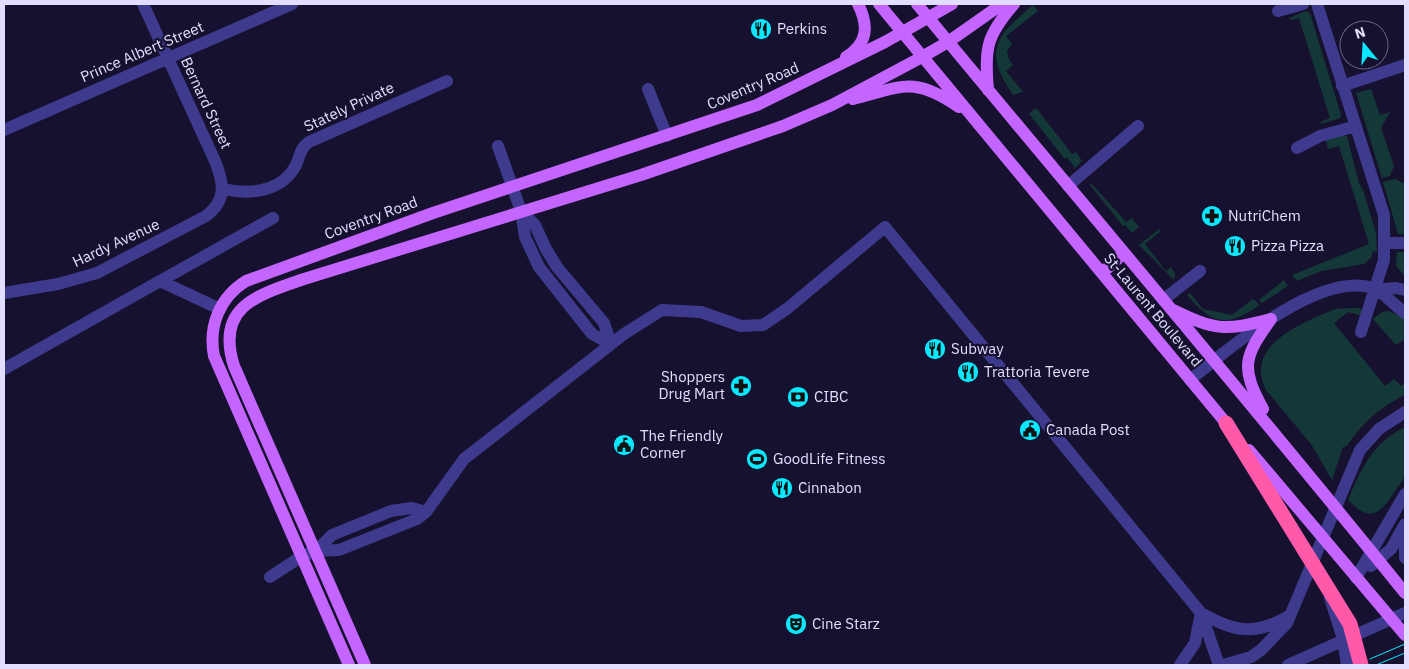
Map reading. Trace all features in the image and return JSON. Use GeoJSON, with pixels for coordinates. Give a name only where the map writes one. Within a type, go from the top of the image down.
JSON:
{"type":"FeatureCollection","features":[{"type":"Feature","properties":{"kind":"highway"},"geometry":{"type":"LineString","coordinates":[[1226,423],[1326,586],[1345,627],[1351,650],[1361,665]]}},
{"type":"Feature","properties":{"kind":"main road"},"geometry":{"type":"LineString","coordinates":[[805,82],[852,53],[860,43],[866,27],[858,4]]}},
{"type":"Feature","properties":{"kind":"main road","name":"St-Laurent Boulevard"},"geometry":{"type":"LineString","coordinates":[[879,4],[1190,380],[1405,635]]}},
{"type":"Feature","properties":{"kind":"main road","name":"St-Laurent Boulevard"},"geometry":{"type":"LineString","coordinates":[[917,4],[1213,362],[1274,432],[1405,593]]}},
{"type":"Feature","properties":{"kind":"main road","name":"Coventry Road"},"geometry":{"type":"LineString","coordinates":[[348,665],[214,356],[212,333],[220,309],[230,293],[246,281],[513,186],[667,136],[757,104],[902,33],[952,4]]}},
{"type":"Feature","properties":{"kind":"main road"},"geometry":{"type":"LineString","coordinates":[[365,665],[234,366],[229,341],[236,315],[248,302],[267,292],[705,154],[783,126],[832,105],[922,57],[948,42],[1002,4]]}},
{"type":"Feature","properties":{"kind":"main road"},"geometry":{"type":"LineString","coordinates":[[988,90],[985,57],[988,42],[995,27],[1014,4]]}},
{"type":"Feature","properties":{"kind":"main road"},"geometry":{"type":"LineString","coordinates":[[832,105],[896,87],[919,87],[936,92],[971,116]]}},
{"type":"Feature","properties":{"kind":"main road"},"geometry":{"type":"LineString","coordinates":[[1102,273],[1124,253]]}},
{"type":"Feature","properties":{"kind":"main road"},"geometry":{"type":"LineString","coordinates":[[1166,304],[1200,323],[1216,328],[1236,327],[1271,319]]}},
{"type":"Feature","properties":{"kind":"main road"},"geometry":{"type":"LineString","coordinates":[[1271,319],[1249,354],[1247,370],[1251,388],[1274,432]]}},
{"type":"Feature","properties":{"kind":"street","name":"Bernard Street"},"geometry":{"type":"LineString","coordinates":[[143,4],[215,161],[224,189]]}},
{"type":"Feature","properties":{"kind":"street","name":"Prince Albert Street"},"geometry":{"type":"LineString","coordinates":[[4,130],[292,4]]}},
{"type":"Feature","properties":{"kind":"street"},"geometry":{"type":"LineString","coordinates":[[1278,11],[1303,4]]}},
{"type":"Feature","properties":{"kind":"street"},"geometry":{"type":"LineString","coordinates":[[1317,4],[1384,215],[1386,243],[1384,260],[1360,332]]}},
{"type":"Feature","properties":{"kind":"street"},"geometry":{"type":"LineString","coordinates":[[1342,86],[1405,65]]}},
{"type":"Feature","properties":{"kind":"street","name":"Stately Private"},"geometry":{"type":"LineString","coordinates":[[224,189],[248,193],[268,189],[279,184],[293,170],[301,150],[309,142],[447,81]]}},
{"type":"Feature","properties":{"kind":"street"},"geometry":{"type":"LineString","coordinates":[[648,89],[667,136]]}},
{"type":"Feature","properties":{"kind":"street"},"geometry":{"type":"LineString","coordinates":[[1068,186],[1138,126]]}},
{"type":"Feature","properties":{"kind":"street"},"geometry":{"type":"LineString","coordinates":[[1297,148],[1320,136],[1356,126]]}},
{"type":"Feature","properties":{"kind":"street"},"geometry":{"type":"LineString","coordinates":[[498,146],[521,211],[525,238],[539,267],[592,334],[611,344]]}},
{"type":"Feature","properties":{"kind":"street","name":"Hardy Avenue"},"geometry":{"type":"LineString","coordinates":[[4,293],[77,280],[130,258],[206,216],[219,204],[224,189]]}},
{"type":"Feature","properties":{"kind":"street"},"geometry":{"type":"LineString","coordinates":[[4,369],[273,218]]}},
{"type":"Feature","properties":{"kind":"street"},"geometry":{"type":"LineString","coordinates":[[270,578],[302,556],[316,551],[339,550],[401,526],[426,512],[464,459],[624,334],[662,310],[701,312],[741,326],[763,325],[788,308],[885,228],[1201,613],[1219,665]]}},
{"type":"Feature","properties":{"kind":"street"},"geometry":{"type":"LineString","coordinates":[[1386,243],[1405,243]]}},
{"type":"Feature","properties":{"kind":"street"},"geometry":{"type":"LineString","coordinates":[[1166,304],[1200,271]]}},
{"type":"Feature","properties":{"kind":"street"},"geometry":{"type":"LineString","coordinates":[[160,281],[220,309]]}},
{"type":"Feature","properties":{"kind":"street"},"geometry":{"type":"LineString","coordinates":[[1190,380],[1271,319],[1299,302],[1321,293],[1344,288],[1375,290],[1396,288],[1405,290]]}},
{"type":"Feature","properties":{"kind":"street"},"geometry":{"type":"LineString","coordinates":[[1375,290],[1405,313]]}},
{"type":"Feature","properties":{"kind":"street"},"geometry":{"type":"LineString","coordinates":[[1223,665],[1251,657],[1261,650],[1282,629],[1297,602],[1360,450],[1372,435],[1385,424],[1405,412]]}},
{"type":"Feature","properties":{"kind":"street"},"geometry":{"type":"LineString","coordinates":[[1356,578],[1375,556],[1405,494]]}},
{"type":"Feature","properties":{"kind":"street"},"geometry":{"type":"LineString","coordinates":[[316,551],[332,535],[391,511],[412,508],[426,512]]}},
{"type":"Feature","properties":{"kind":"street"},"geometry":{"type":"LineString","coordinates":[[1375,556],[1391,549],[1405,524]]}},
{"type":"Feature","properties":{"kind":"street"},"geometry":{"type":"LineString","coordinates":[[1405,532],[1405,558]]}},
{"type":"Feature","properties":{"kind":"street"},"geometry":{"type":"LineString","coordinates":[[1201,613],[1235,629],[1244,630],[1267,627],[1291,615]]}},
{"type":"Feature","properties":{"kind":"street"},"geometry":{"type":"LineString","coordinates":[[1180,665],[1195,643],[1201,613]]}},
{"type":"Feature","properties":{"kind":"street"},"geometry":{"type":"LineString","coordinates":[[1288,665],[1405,614]]}},
{"type":"Feature","properties":{"kind":"street"},"geometry":{"type":"LineString","coordinates":[[1347,665],[1351,650]]}},
{"type":"Feature","properties":{"kind":"green space"},"geometry":{"type":"Polygon","coordinates":[[[1033,5],[1038,11],[1006,36],[1012,44],[1007,51],[1009,60],[1013,65],[1006,71],[1023,92],[1013,95],[998,67],[996,56],[998,46],[1002,36],[1010,26],[1033,5]]]}},
{"type":"Feature","properties":{"kind":"green space"},"geometry":{"type":"Polygon","coordinates":[[[1306,11],[1310,13],[1341,115],[1340,118],[1322,124],[1320,122],[1330,118],[1299,18],[1291,20],[1289,18],[1306,11]]]}},
{"type":"Feature","properties":{"kind":"green space"},"geometry":{"type":"Polygon","coordinates":[[[1371,89],[1380,115],[1390,112],[1381,128],[1394,166],[1390,176],[1382,178],[1356,93],[1371,89]]]}},
{"type":"Feature","properties":{"kind":"green space"},"geometry":{"type":"Polygon","coordinates":[[[1034,109],[1037,109],[1072,154],[1076,152],[1082,161],[1075,168],[1067,157],[1065,159],[1029,114],[1034,109]]]}},
{"type":"Feature","properties":{"kind":"green space"},"geometry":{"type":"Polygon","coordinates":[[[1341,135],[1347,136],[1359,183],[1363,190],[1376,233],[1377,252],[1373,251],[1371,258],[1364,264],[1321,271],[1297,281],[1292,275],[1369,244],[1339,146],[1328,149],[1326,140],[1341,135]]]}},
{"type":"Feature","properties":{"kind":"green space"},"geometry":{"type":"Polygon","coordinates":[[[1395,179],[1405,184],[1405,234],[1398,234],[1383,182],[1395,179]]]}},
{"type":"Feature","properties":{"kind":"green space"},"geometry":{"type":"Polygon","coordinates":[[[1091,183],[1126,222],[1132,218],[1139,227],[1132,233],[1125,225],[1123,226],[1090,185],[1091,183]]]}},
{"type":"Feature","properties":{"kind":"green space"},"geometry":{"type":"Polygon","coordinates":[[[1159,229],[1161,231],[1145,244],[1166,271],[1171,267],[1175,274],[1174,280],[1139,245],[1159,229]]]}},
{"type":"Feature","properties":{"kind":"green space"},"geometry":{"type":"Polygon","coordinates":[[[1397,252],[1405,252],[1405,276],[1396,266],[1397,252]]]}},
{"type":"Feature","properties":{"kind":"green space"},"geometry":{"type":"Polygon","coordinates":[[[1284,280],[1288,286],[1262,303],[1259,300],[1284,280]]]}},
{"type":"Feature","properties":{"kind":"green space"},"geometry":{"type":"Polygon","coordinates":[[[1190,293],[1203,309],[1232,315],[1253,299],[1260,305],[1238,317],[1220,320],[1196,305],[1187,295],[1190,293]]]}},
{"type":"Feature","properties":{"kind":"green space"},"geometry":{"type":"Polygon","coordinates":[[[1359,308],[1363,311],[1362,316],[1348,312],[1334,323],[1385,386],[1394,379],[1401,386],[1405,383],[1405,395],[1372,417],[1346,447],[1343,447],[1332,480],[1311,444],[1266,390],[1261,377],[1261,365],[1265,354],[1272,345],[1303,323],[1333,310],[1359,308]]]}},
{"type":"Feature","properties":{"kind":"green space"},"geometry":{"type":"Polygon","coordinates":[[[1388,311],[1405,318],[1405,339],[1396,345],[1373,319],[1382,312],[1388,311]]]}},
{"type":"Feature","properties":{"kind":"green space"},"geometry":{"type":"Polygon","coordinates":[[[1405,427],[1407,463],[1403,479],[1388,502],[1377,512],[1372,514],[1361,511],[1348,500],[1363,467],[1384,440],[1405,427]]]}},
{"type":"Feature","properties":{"kind":"tram line"},"geometry":{"type":"LineString","coordinates":[[1370,659],[1405,644]]}},
{"type":"Feature","properties":{"kind":"tram line"},"geometry":{"type":"LineString","coordinates":[[1376,665],[1405,653]]}},
{"type":"Feature","properties":{"kind":"place","name":"Perkins"},"geometry":{"type":"Point","coordinates":[761,29]}},
{"type":"Feature","properties":{"kind":"place","name":"NutriChem"},"geometry":{"type":"Point","coordinates":[1212,216]}},
{"type":"Feature","properties":{"kind":"place","name":"Pizza Pizza"},"geometry":{"type":"Point","coordinates":[1235,246]}},
{"type":"Feature","properties":{"kind":"place","name":"Subway"},"geometry":{"type":"Point","coordinates":[935,349]}},
{"type":"Feature","properties":{"kind":"place","name":"Trattoria Tevere"},"geometry":{"type":"Point","coordinates":[968,372]}},
{"type":"Feature","properties":{"kind":"place","name":"Shoppers Drug Mart"},"geometry":{"type":"Point","coordinates":[741,386]}},
{"type":"Feature","properties":{"kind":"place","name":"CIBC"},"geometry":{"type":"Point","coordinates":[798,397]}},
{"type":"Feature","properties":{"kind":"place","name":"Canada Post"},"geometry":{"type":"Point","coordinates":[1030,430]}},
{"type":"Feature","properties":{"kind":"place","name":"The Friendly Corner"},"geometry":{"type":"Point","coordinates":[624,445]}},
{"type":"Feature","properties":{"kind":"place","name":"GoodLife Fitness"},"geometry":{"type":"Point","coordinates":[757,459]}},
{"type":"Feature","properties":{"kind":"place","name":"Cinnabon"},"geometry":{"type":"Point","coordinates":[782,488]}},
{"type":"Feature","properties":{"kind":"place","name":"Cine Starz"},"geometry":{"type":"Point","coordinates":[796,624]}}]}
